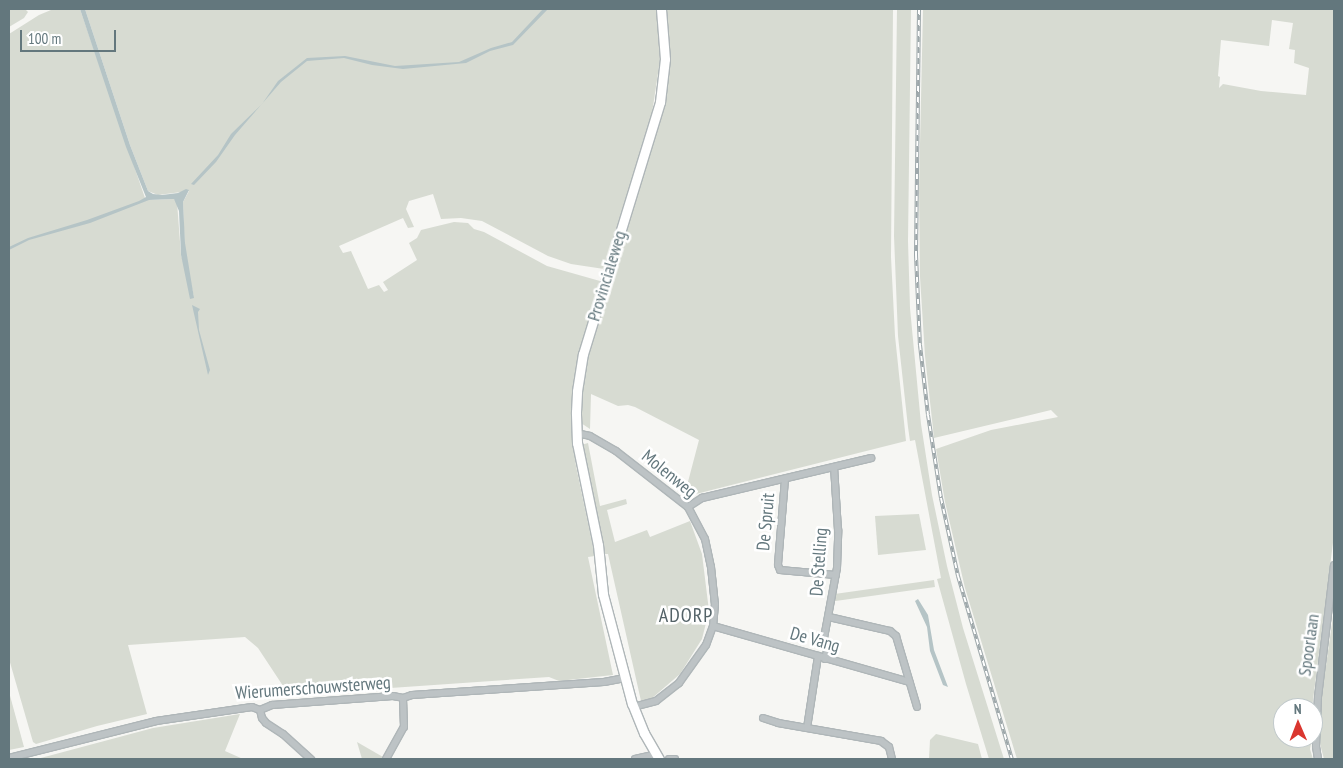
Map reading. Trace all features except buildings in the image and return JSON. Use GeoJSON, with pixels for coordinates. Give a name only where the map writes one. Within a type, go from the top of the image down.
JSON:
{"type":"FeatureCollection","features":[{"type":"Feature","properties":{"kind":"main road","name":"Provincialeweg"},"geometry":{"type":"LineString","coordinates":[[657,756],[644,733],[633,707],[624,678],[610,611],[606,572],[598,545],[576,433],[577,391],[584,354],[660,102],[665,59],[661,9]]}},
{"type":"Feature","properties":{"kind":"street","name":"Molenweg"},"geometry":{"type":"LineString","coordinates":[[576,433],[590,436],[616,452],[688,507],[705,539],[711,567],[715,604],[713,626],[706,645],[679,683],[656,701],[633,707]]}},
{"type":"Feature","properties":{"kind":"street"},"geometry":{"type":"LineString","coordinates":[[688,507],[702,498],[871,458]]}},
{"type":"Feature","properties":{"kind":"street","name":"De Stelling"},"geometry":{"type":"LineString","coordinates":[[807,728],[821,658],[827,651],[824,638],[836,576],[838,530],[834,466]]}},
{"type":"Feature","properties":{"kind":"street","name":"De Spruit"},"geometry":{"type":"LineString","coordinates":[[785,479],[778,565],[780,570],[836,576]]}},
{"type":"Feature","properties":{"kind":"street","name":"Spoorlaan"},"geometry":{"type":"LineString","coordinates":[[1318,759],[1316,746],[1318,697],[1334,566]]}},
{"type":"Feature","properties":{"kind":"street","name":"De Vang"},"geometry":{"type":"LineString","coordinates":[[829,617],[890,631],[896,636],[917,707]]}},
{"type":"Feature","properties":{"kind":"street","name":"De Vang"},"geometry":{"type":"LineString","coordinates":[[713,626],[909,682]]}},
{"type":"Feature","properties":{"kind":"street","name":"Wierumerschouwsterweg"},"geometry":{"type":"LineString","coordinates":[[9,758],[156,721],[252,707],[260,710],[272,705],[392,696],[403,698],[412,695],[604,682],[624,678]]}},
{"type":"Feature","properties":{"kind":"street"},"geometry":{"type":"LineString","coordinates":[[386,759],[404,727],[403,698]]}},
{"type":"Feature","properties":{"kind":"street"},"geometry":{"type":"LineString","coordinates":[[260,710],[262,718],[266,723],[283,734],[311,759]]}},
{"type":"Feature","properties":{"kind":"street"},"geometry":{"type":"LineString","coordinates":[[763,718],[881,742],[888,747],[892,759]]}},
{"type":"Feature","properties":{"kind":"street"},"geometry":{"type":"LineString","coordinates":[[635,759],[657,756]]}},
{"type":"Feature","properties":{"kind":"street"},"geometry":{"type":"LineString","coordinates":[[669,759],[675,759]]}},
{"type":"Feature","properties":{"kind":"shaded area"},"geometry":{"type":"Polygon","coordinates":[[[9,9],[25,9],[28,12],[24,18],[9,27],[9,9]]]}},
{"type":"Feature","properties":{"kind":"shaded area"},"geometry":{"type":"Polygon","coordinates":[[[80,9],[145,198],[149,200],[174,199],[177,202],[181,255],[194,298],[185,255],[183,202],[189,191],[158,195],[148,191],[130,145],[85,9],[657,9],[660,60],[652,113],[604,269],[571,264],[548,256],[482,221],[461,218],[441,219],[433,194],[409,201],[406,209],[414,227],[408,228],[403,218],[339,246],[343,253],[351,251],[368,289],[379,285],[384,292],[388,290],[383,282],[417,260],[409,243],[417,238],[421,230],[454,222],[468,223],[474,229],[484,232],[547,266],[600,281],[576,366],[571,424],[576,466],[595,556],[588,557],[613,675],[559,681],[549,677],[289,695],[258,648],[245,637],[128,645],[147,714],[36,744],[33,742],[9,659],[9,34],[39,15],[51,10],[80,9]]]}},
{"type":"Feature","properties":{"kind":"shaded area"},"geometry":{"type":"Polygon","coordinates":[[[80,9],[85,9],[130,145],[148,191],[153,194],[162,195],[178,193],[186,189],[189,190],[183,202],[185,243],[194,298],[190,299],[181,255],[179,211],[174,199],[149,200],[90,223],[29,240],[9,250],[9,247],[28,238],[87,220],[146,197],[126,147],[80,9]]]}},
{"type":"Feature","properties":{"kind":"shaded area"},"geometry":{"type":"Polygon","coordinates":[[[543,9],[548,9],[513,45],[490,51],[466,63],[403,69],[372,65],[344,58],[307,61],[281,82],[262,103],[278,81],[307,58],[345,56],[395,66],[459,62],[491,48],[512,42],[543,9]]]}},
{"type":"Feature","properties":{"kind":"shaded area"},"geometry":{"type":"Polygon","coordinates":[[[664,9],[893,9],[891,257],[895,336],[906,441],[684,497],[699,440],[635,407],[628,405],[618,406],[591,394],[590,429],[581,423],[581,402],[589,352],[652,144],[667,83],[669,48],[664,9]]]}},
{"type":"Feature","properties":{"kind":"shaded area"},"geometry":{"type":"Polygon","coordinates":[[[897,9],[911,9],[908,241],[910,308],[921,424],[932,495],[947,566],[963,628],[1004,759],[989,759],[966,684],[937,579],[941,578],[915,440],[910,441],[908,427],[898,336],[894,236],[897,9]]]}},
{"type":"Feature","properties":{"kind":"shaded area"},"geometry":{"type":"Polygon","coordinates":[[[923,9],[1334,9],[1334,535],[1313,698],[1273,698],[1273,748],[1310,748],[1313,759],[1017,759],[965,588],[945,502],[936,449],[991,430],[1058,417],[1051,410],[934,438],[925,356],[920,277],[919,189],[923,9]],[[1272,20],[1269,46],[1221,40],[1219,88],[1223,84],[1261,91],[1306,95],[1309,68],[1294,63],[1295,50],[1289,49],[1293,23],[1272,20]]]}},
{"type":"Feature","properties":{"kind":"shaded area"},"geometry":{"type":"Polygon","coordinates":[[[261,105],[235,135],[216,162],[194,185],[191,184],[218,155],[231,134],[261,105]]]}},
{"type":"Feature","properties":{"kind":"shaded area"},"geometry":{"type":"Polygon","coordinates":[[[192,305],[200,309],[198,312],[199,330],[210,370],[208,375],[192,305]]]}},
{"type":"Feature","properties":{"kind":"shaded area"},"geometry":{"type":"Polygon","coordinates":[[[588,443],[600,506],[626,499],[627,504],[607,510],[615,542],[647,530],[650,537],[690,521],[702,554],[709,611],[702,639],[680,674],[651,699],[641,701],[608,554],[603,554],[581,445],[588,443]]]}},
{"type":"Feature","properties":{"kind":"shaded area"},"geometry":{"type":"Polygon","coordinates":[[[919,514],[926,550],[878,555],[875,516],[919,514]]]}},
{"type":"Feature","properties":{"kind":"shaded area"},"geometry":{"type":"Polygon","coordinates":[[[934,580],[935,587],[832,601],[831,594],[934,580]]]}},
{"type":"Feature","properties":{"kind":"shaded area"},"geometry":{"type":"Polygon","coordinates":[[[918,599],[928,615],[934,650],[948,687],[943,685],[930,651],[927,627],[915,601],[918,599]]]}},
{"type":"Feature","properties":{"kind":"shaded area"},"geometry":{"type":"Polygon","coordinates":[[[1334,609],[1334,759],[1324,759],[1321,748],[1323,748],[1323,698],[1321,698],[1334,609]]]}},
{"type":"Feature","properties":{"kind":"shaded area"},"geometry":{"type":"Polygon","coordinates":[[[9,692],[24,747],[9,750],[9,692]]]}},
{"type":"Feature","properties":{"kind":"shaded area"},"geometry":{"type":"Polygon","coordinates":[[[240,714],[225,751],[243,759],[37,759],[153,728],[240,714]]]}},
{"type":"Feature","properties":{"kind":"shaded area"},"geometry":{"type":"Polygon","coordinates":[[[936,734],[978,744],[982,759],[929,759],[930,740],[936,734]]]}},
{"type":"Feature","properties":{"kind":"shaded area"},"geometry":{"type":"Polygon","coordinates":[[[357,742],[383,757],[382,759],[362,759],[357,742]]]}},
{"type":"Feature","properties":{"kind":"railway"},"geometry":{"type":"LineString","coordinates":[[919,9],[916,255],[920,345],[928,415],[941,498],[958,576],[1012,759]]}},
{"type":"Feature","properties":{"kind":"district","name":"ADORP"},"geometry":{"type":"Point","coordinates":[686,615]}}]}
